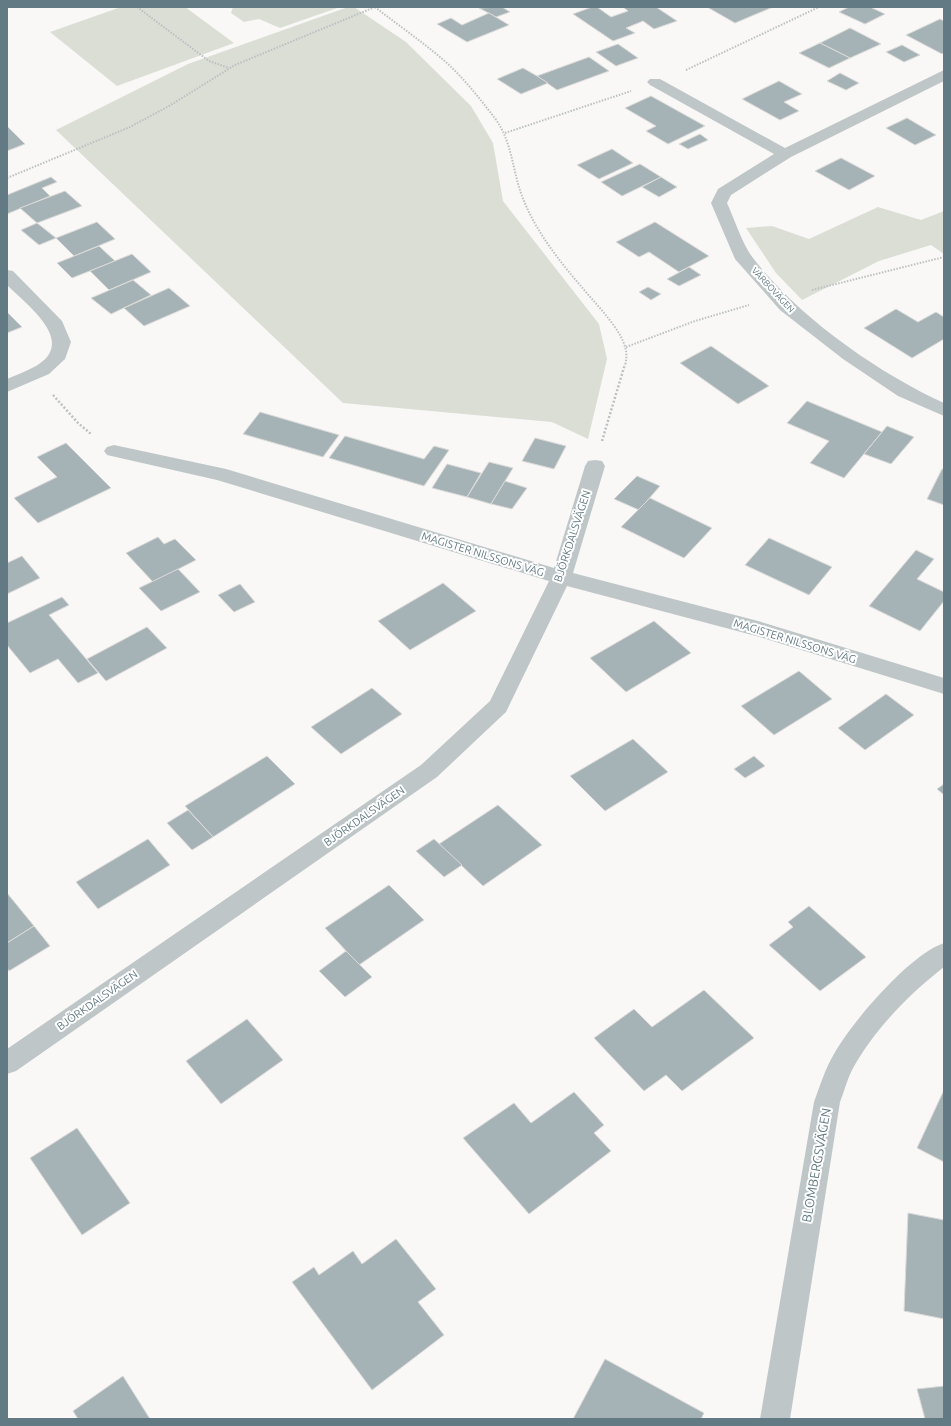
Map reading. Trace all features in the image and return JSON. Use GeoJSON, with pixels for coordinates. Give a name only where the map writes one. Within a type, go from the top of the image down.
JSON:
{"type":"FeatureCollection","features":[{"type":"Feature","properties":{"kind":"street","name":"VÅRBOVÄGEN"},"geometry":{"type":"LineString","coordinates":[[944,75],[784,154],[724,192],[719,203],[744,259],[786,306],[849,355],[905,392],[944,410]]}},
{"type":"Feature","properties":{"kind":"street"},"geometry":{"type":"LineString","coordinates":[[655,82],[784,154]]}},
{"type":"Feature","properties":{"kind":"street"},"geometry":{"type":"LineString","coordinates":[[7,275],[56,325],[62,342],[59,355],[43,370],[7,386]]}},
{"type":"Feature","properties":{"kind":"street","name":"MAGISTER NILSSONS VÄG"},"geometry":{"type":"LineString","coordinates":[[114,451],[219,474],[560,577],[758,629],[944,686]]}},
{"type":"Feature","properties":{"kind":"street","name":"BJÖRKDALSVÄGEN"},"geometry":{"type":"LineString","coordinates":[[7,1063],[429,771],[498,706],[560,577],[595,466]]}},
{"type":"Feature","properties":{"kind":"street","name":"BLOMBERGSVÄGEN"},"geometry":{"type":"LineString","coordinates":[[775,1419],[827,1102],[845,1058],[872,1019],[928,965],[944,953]]}},
{"type":"Feature","properties":{"kind":"path"},"geometry":{"type":"LineString","coordinates":[[137,7],[209,61],[229,69]]}},
{"type":"Feature","properties":{"kind":"path"},"geometry":{"type":"LineString","coordinates":[[7,178],[130,127],[169,106],[229,69],[375,7],[448,64],[473,90],[505,133],[522,196],[536,226],[555,254],[615,327],[626,347],[626,362],[595,466]]}},
{"type":"Feature","properties":{"kind":"path"},"geometry":{"type":"LineString","coordinates":[[505,133],[676,75],[819,7]]}},
{"type":"Feature","properties":{"kind":"path"},"geometry":{"type":"LineString","coordinates":[[626,347],[695,321],[743,307],[944,257]]}},
{"type":"Feature","properties":{"kind":"path"},"geometry":{"type":"LineString","coordinates":[[34,374],[78,423],[114,451]]}},
{"type":"Feature","properties":{"kind":"shaded area"},"geometry":{"type":"Polygon","coordinates":[[[121,7],[185,7],[234,43],[117,86],[50,32],[121,7]]]}},
{"type":"Feature","properties":{"kind":"shaded area"},"geometry":{"type":"Polygon","coordinates":[[[233,7],[340,7],[280,28],[259,19],[244,22],[231,13],[233,7]]]}},
{"type":"Feature","properties":{"kind":"shaded area"},"geometry":{"type":"Polygon","coordinates":[[[348,7],[354,7],[406,42],[471,106],[493,143],[503,201],[599,324],[607,359],[588,439],[552,422],[343,403],[56,130],[188,64],[348,7]]]}},
{"type":"Feature","properties":{"kind":"shaded area"},"geometry":{"type":"Polygon","coordinates":[[[878,207],[921,220],[944,211],[944,254],[931,245],[879,261],[802,300],[776,273],[746,228],[772,226],[809,239],[878,207]]]}},
{"type":"Feature","properties":{"kind":"building"},"geometry":{"type":"Polygon","coordinates":[[[502,7],[510,12],[496,17],[479,8],[502,7]]]}},
{"type":"Feature","properties":{"kind":"building"},"geometry":{"type":"Polygon","coordinates":[[[592,7],[597,7],[611,17],[628,11],[623,7],[656,7],[677,21],[654,29],[643,21],[626,28],[635,33],[613,41],[573,14],[592,7]]]}},
{"type":"Feature","properties":{"kind":"building"},"geometry":{"type":"Polygon","coordinates":[[[707,7],[773,7],[735,23],[707,7]]]}},
{"type":"Feature","properties":{"kind":"building"},"geometry":{"type":"Polygon","coordinates":[[[849,7],[870,7],[885,14],[865,24],[839,12],[849,7]]]}},
{"type":"Feature","properties":{"kind":"building"},"geometry":{"type":"Polygon","coordinates":[[[489,13],[509,25],[467,42],[437,24],[451,18],[462,25],[489,13]]]}},
{"type":"Feature","properties":{"kind":"building"},"geometry":{"type":"Polygon","coordinates":[[[940,19],[944,21],[944,52],[942,54],[906,35],[940,19]]]}},
{"type":"Feature","properties":{"kind":"building"},"geometry":{"type":"Polygon","coordinates":[[[850,28],[881,44],[850,58],[820,43],[850,28]]]}},
{"type":"Feature","properties":{"kind":"building"},"geometry":{"type":"Polygon","coordinates":[[[820,43],[850,58],[829,68],[799,53],[820,43]]]}},
{"type":"Feature","properties":{"kind":"building"},"geometry":{"type":"Polygon","coordinates":[[[618,44],[638,58],[616,66],[596,52],[618,44]]]}},
{"type":"Feature","properties":{"kind":"building"},"geometry":{"type":"Polygon","coordinates":[[[902,45],[920,55],[904,62],[886,52],[902,45]]]}},
{"type":"Feature","properties":{"kind":"building"},"geometry":{"type":"Polygon","coordinates":[[[589,57],[609,71],[557,90],[537,76],[589,57]]]}},
{"type":"Feature","properties":{"kind":"building"},"geometry":{"type":"Polygon","coordinates":[[[523,68],[548,83],[521,94],[497,79],[523,68]]]}},
{"type":"Feature","properties":{"kind":"building"},"geometry":{"type":"Polygon","coordinates":[[[840,73],[859,83],[846,90],[827,81],[840,73]]]}},
{"type":"Feature","properties":{"kind":"building"},"geometry":{"type":"Polygon","coordinates":[[[779,81],[802,94],[784,102],[799,111],[780,120],[742,99],[779,81]]]}},
{"type":"Feature","properties":{"kind":"building"},"geometry":{"type":"Polygon","coordinates":[[[651,96],[705,126],[668,144],[646,131],[656,126],[625,108],[651,96]]]}},
{"type":"Feature","properties":{"kind":"building"},"geometry":{"type":"Polygon","coordinates":[[[907,118],[936,135],[915,145],[886,128],[907,118]]]}},
{"type":"Feature","properties":{"kind":"building"},"geometry":{"type":"Polygon","coordinates":[[[7,126],[25,144],[7,151],[7,126]]]}},
{"type":"Feature","properties":{"kind":"building"},"geometry":{"type":"Polygon","coordinates":[[[700,134],[708,140],[688,149],[679,144],[700,134]]]}},
{"type":"Feature","properties":{"kind":"building"},"geometry":{"type":"Polygon","coordinates":[[[612,149],[633,163],[599,179],[577,165],[612,149]]]}},
{"type":"Feature","properties":{"kind":"building"},"geometry":{"type":"Polygon","coordinates":[[[841,158],[875,176],[849,190],[815,171],[841,158]]]}},
{"type":"Feature","properties":{"kind":"building"},"geometry":{"type":"Polygon","coordinates":[[[640,164],[661,177],[622,196],[601,182],[640,164]]]}},
{"type":"Feature","properties":{"kind":"building"},"geometry":{"type":"Polygon","coordinates":[[[51,177],[57,182],[42,188],[50,196],[7,214],[7,195],[51,177]]]}},
{"type":"Feature","properties":{"kind":"building"},"geometry":{"type":"Polygon","coordinates":[[[661,177],[677,187],[659,197],[642,187],[661,177]]]}},
{"type":"Feature","properties":{"kind":"building"},"geometry":{"type":"Polygon","coordinates":[[[65,191],[82,206],[37,223],[20,208],[65,191]]]}},
{"type":"Feature","properties":{"kind":"building"},"geometry":{"type":"Polygon","coordinates":[[[97,222],[115,239],[74,256],[56,238],[97,222]]]}},
{"type":"Feature","properties":{"kind":"building"},"geometry":{"type":"Polygon","coordinates":[[[655,222],[709,256],[679,272],[649,252],[639,257],[616,242],[655,222]]]}},
{"type":"Feature","properties":{"kind":"building"},"geometry":{"type":"Polygon","coordinates":[[[37,223],[56,238],[39,245],[21,230],[37,223]]]}},
{"type":"Feature","properties":{"kind":"building"},"geometry":{"type":"Polygon","coordinates":[[[99,246],[115,261],[72,278],[57,263],[99,246]]]}},
{"type":"Feature","properties":{"kind":"building"},"geometry":{"type":"Polygon","coordinates":[[[132,254],[151,272],[109,290],[90,271],[132,254]]]}},
{"type":"Feature","properties":{"kind":"building"},"geometry":{"type":"Polygon","coordinates":[[[689,267],[701,275],[679,286],[667,279],[689,267]]]}},
{"type":"Feature","properties":{"kind":"building"},"geometry":{"type":"Polygon","coordinates":[[[133,280],[151,295],[111,314],[91,298],[133,280]]]}},
{"type":"Feature","properties":{"kind":"building"},"geometry":{"type":"Polygon","coordinates":[[[648,287],[661,294],[651,300],[639,292],[648,287]]]}},
{"type":"Feature","properties":{"kind":"building"},"geometry":{"type":"Polygon","coordinates":[[[169,288],[190,306],[144,326],[124,308],[169,288]]]}},
{"type":"Feature","properties":{"kind":"building"},"geometry":{"type":"Polygon","coordinates":[[[896,309],[918,322],[936,312],[944,317],[944,339],[912,358],[864,328],[896,309]]]}},
{"type":"Feature","properties":{"kind":"building"},"geometry":{"type":"Polygon","coordinates":[[[7,312],[22,327],[7,333],[7,312]]]}},
{"type":"Feature","properties":{"kind":"building"},"geometry":{"type":"Polygon","coordinates":[[[711,346],[769,386],[738,404],[680,363],[711,346]]]}},
{"type":"Feature","properties":{"kind":"building"},"geometry":{"type":"Polygon","coordinates":[[[807,401],[882,432],[844,478],[810,463],[829,441],[787,423],[807,401]]]}},
{"type":"Feature","properties":{"kind":"building"},"geometry":{"type":"Polygon","coordinates":[[[260,412],[339,435],[323,457],[243,434],[260,412]]]}},
{"type":"Feature","properties":{"kind":"building"},"geometry":{"type":"Polygon","coordinates":[[[887,426],[914,437],[891,464],[864,454],[887,426]]]}},
{"type":"Feature","properties":{"kind":"building"},"geometry":{"type":"Polygon","coordinates":[[[345,436],[424,459],[434,446],[449,450],[424,486],[329,458],[345,436]]]}},
{"type":"Feature","properties":{"kind":"building"},"geometry":{"type":"Polygon","coordinates":[[[535,438],[566,446],[554,469],[522,461],[535,438]]]}},
{"type":"Feature","properties":{"kind":"building"},"geometry":{"type":"Polygon","coordinates":[[[66,443],[111,488],[38,523],[14,498],[57,477],[37,457],[66,443]]]}},
{"type":"Feature","properties":{"kind":"building"},"geometry":{"type":"Polygon","coordinates":[[[489,462],[513,468],[491,504],[467,497],[489,462]]]}},
{"type":"Feature","properties":{"kind":"building"},"geometry":{"type":"Polygon","coordinates":[[[447,464],[481,473],[467,497],[432,488],[447,464]]]}},
{"type":"Feature","properties":{"kind":"building"},"geometry":{"type":"Polygon","coordinates":[[[942,469],[944,469],[944,505],[927,499],[942,469]]]}},
{"type":"Feature","properties":{"kind":"building"},"geometry":{"type":"Polygon","coordinates":[[[637,476],[660,486],[639,510],[614,499],[637,476]]]}},
{"type":"Feature","properties":{"kind":"building"},"geometry":{"type":"Polygon","coordinates":[[[505,481],[527,488],[512,509],[491,504],[505,481]]]}},
{"type":"Feature","properties":{"kind":"building"},"geometry":{"type":"Polygon","coordinates":[[[650,498],[712,528],[684,558],[621,527],[650,498]]]}},
{"type":"Feature","properties":{"kind":"building"},"geometry":{"type":"Polygon","coordinates":[[[158,537],[164,544],[175,539],[196,560],[153,582],[126,553],[158,537]]]}},
{"type":"Feature","properties":{"kind":"building"},"geometry":{"type":"Polygon","coordinates":[[[769,538],[832,567],[809,595],[745,565],[769,538]]]}},
{"type":"Feature","properties":{"kind":"building"},"geometry":{"type":"Polygon","coordinates":[[[916,550],[934,559],[917,579],[944,592],[944,601],[920,631],[869,606],[916,550]]]}},
{"type":"Feature","properties":{"kind":"building"},"geometry":{"type":"Polygon","coordinates":[[[22,556],[40,578],[7,594],[7,563],[22,556]]]}},
{"type":"Feature","properties":{"kind":"building"},"geometry":{"type":"Polygon","coordinates":[[[178,569],[200,592],[161,611],[139,588],[178,569]]]}},
{"type":"Feature","properties":{"kind":"building"},"geometry":{"type":"Polygon","coordinates":[[[443,583],[476,611],[410,650],[378,621],[443,583]]]}},
{"type":"Feature","properties":{"kind":"building"},"geometry":{"type":"Polygon","coordinates":[[[240,584],[255,602],[234,612],[218,595],[240,584]]]}},
{"type":"Feature","properties":{"kind":"building"},"geometry":{"type":"Polygon","coordinates":[[[62,597],[69,605],[49,615],[98,673],[78,683],[58,659],[30,673],[7,645],[7,623],[62,597]]]}},
{"type":"Feature","properties":{"kind":"building"},"geometry":{"type":"Polygon","coordinates":[[[654,621],[691,653],[626,692],[590,658],[654,621]]]}},
{"type":"Feature","properties":{"kind":"building"},"geometry":{"type":"Polygon","coordinates":[[[147,627],[167,648],[106,681],[87,659],[147,627]]]}},
{"type":"Feature","properties":{"kind":"building"},"geometry":{"type":"Polygon","coordinates":[[[799,671],[832,699],[774,735],[741,706],[799,671]]]}},
{"type":"Feature","properties":{"kind":"building"},"geometry":{"type":"Polygon","coordinates":[[[372,688],[402,714],[341,754],[311,727],[372,688]]]}},
{"type":"Feature","properties":{"kind":"building"},"geometry":{"type":"Polygon","coordinates":[[[886,694],[914,715],[865,750],[838,728],[886,694]]]}},
{"type":"Feature","properties":{"kind":"building"},"geometry":{"type":"Polygon","coordinates":[[[633,739],[668,772],[605,811],[570,776],[633,739]]]}},
{"type":"Feature","properties":{"kind":"building"},"geometry":{"type":"Polygon","coordinates":[[[267,756],[295,784],[213,837],[185,806],[267,756]]]}},
{"type":"Feature","properties":{"kind":"building"},"geometry":{"type":"Polygon","coordinates":[[[754,756],[765,766],[745,778],[734,769],[754,756]]]}},
{"type":"Feature","properties":{"kind":"building"},"geometry":{"type":"Polygon","coordinates":[[[944,784],[944,795],[937,789],[944,784]]]}},
{"type":"Feature","properties":{"kind":"building"},"geometry":{"type":"Polygon","coordinates":[[[498,805],[542,845],[483,886],[439,844],[498,805]]]}},
{"type":"Feature","properties":{"kind":"building"},"geometry":{"type":"Polygon","coordinates":[[[188,810],[213,837],[192,850],[167,823],[188,810]]]}},
{"type":"Feature","properties":{"kind":"building"},"geometry":{"type":"Polygon","coordinates":[[[148,839],[170,865],[98,909],[76,882],[148,839]]]}},
{"type":"Feature","properties":{"kind":"building"},"geometry":{"type":"Polygon","coordinates":[[[434,839],[462,865],[444,877],[416,851],[434,839]]]}},
{"type":"Feature","properties":{"kind":"building"},"geometry":{"type":"Polygon","coordinates":[[[389,885],[424,920],[359,965],[325,928],[389,885]]]}},
{"type":"Feature","properties":{"kind":"building"},"geometry":{"type":"Polygon","coordinates":[[[7,893],[34,926],[7,943],[7,893]]]}},
{"type":"Feature","properties":{"kind":"building"},"geometry":{"type":"Polygon","coordinates":[[[809,906],[866,957],[820,991],[769,945],[793,927],[788,922],[809,906]]]}},
{"type":"Feature","properties":{"kind":"building"},"geometry":{"type":"Polygon","coordinates":[[[34,926],[50,946],[9,971],[7,968],[7,943],[34,926]]]}},
{"type":"Feature","properties":{"kind":"building"},"geometry":{"type":"Polygon","coordinates":[[[346,951],[372,977],[345,997],[319,971],[346,951]]]}},
{"type":"Feature","properties":{"kind":"building"},"geometry":{"type":"Polygon","coordinates":[[[704,990],[754,1038],[682,1091],[666,1075],[644,1091],[594,1038],[634,1009],[652,1027],[704,990]]]}},
{"type":"Feature","properties":{"kind":"building"},"geometry":{"type":"Polygon","coordinates":[[[247,1019],[283,1060],[221,1104],[186,1061],[247,1019]]]}},
{"type":"Feature","properties":{"kind":"building"},"geometry":{"type":"Polygon","coordinates":[[[944,1090],[944,1162],[917,1148],[944,1090]]]}},
{"type":"Feature","properties":{"kind":"building"},"geometry":{"type":"Polygon","coordinates":[[[574,1092],[604,1125],[594,1133],[611,1151],[529,1214],[463,1138],[514,1103],[531,1123],[574,1092]]]}},
{"type":"Feature","properties":{"kind":"building"},"geometry":{"type":"Polygon","coordinates":[[[77,1128],[130,1203],[82,1235],[30,1158],[77,1128]]]}},
{"type":"Feature","properties":{"kind":"building"},"geometry":{"type":"Polygon","coordinates":[[[908,1213],[944,1220],[944,1319],[904,1311],[908,1213]]]}},
{"type":"Feature","properties":{"kind":"building"},"geometry":{"type":"Polygon","coordinates":[[[396,1239],[436,1289],[418,1302],[444,1335],[372,1390],[292,1282],[314,1267],[319,1275],[353,1251],[362,1264],[396,1239]]]}},
{"type":"Feature","properties":{"kind":"building"},"geometry":{"type":"Polygon","coordinates":[[[605,1359],[704,1413],[701,1419],[573,1419],[605,1359]]]}},
{"type":"Feature","properties":{"kind":"building"},"geometry":{"type":"Polygon","coordinates":[[[123,1376],[150,1419],[78,1419],[73,1411],[123,1376]]]}},
{"type":"Feature","properties":{"kind":"building"},"geometry":{"type":"Polygon","coordinates":[[[944,1386],[944,1419],[925,1419],[917,1389],[944,1386]]]}}]}
